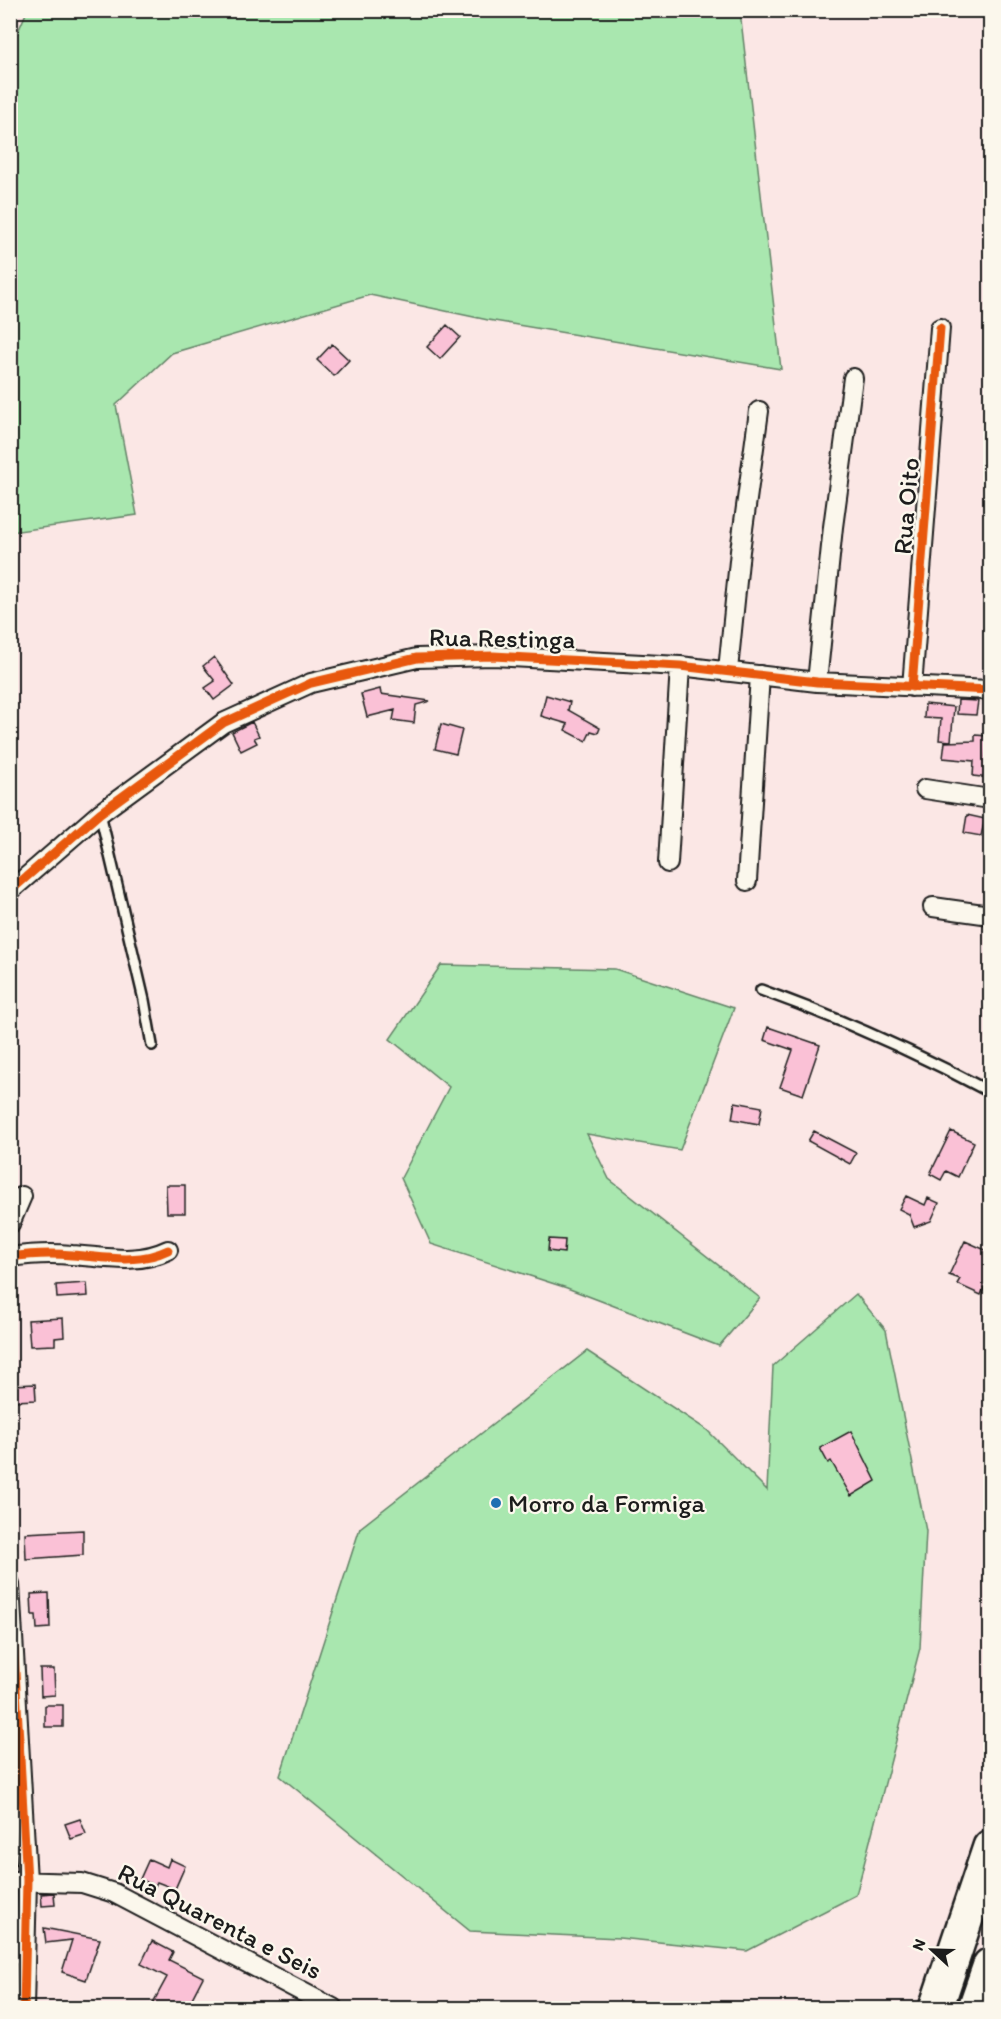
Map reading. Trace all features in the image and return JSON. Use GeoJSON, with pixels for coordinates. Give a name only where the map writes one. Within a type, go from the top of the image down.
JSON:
{"type":"FeatureCollection","features":[{"type":"Feature","properties":{"kind":"highway"},"geometry":{"type":"LineString","coordinates":[[936,2008],[990,1846]]}},
{"type":"Feature","properties":{"kind":"highway"},"geometry":{"type":"LineString","coordinates":[[975,2008],[990,1965]]}},
{"type":"Feature","properties":{"kind":"street","name":"Rua Oito"},"geometry":{"type":"LineString","coordinates":[[912,687],[940,328]]}},
{"type":"Feature","properties":{"kind":"street"},"geometry":{"type":"LineString","coordinates":[[817,682],[853,378]]}},
{"type":"Feature","properties":{"kind":"street"},"geometry":{"type":"LineString","coordinates":[[728,670],[740,551],[759,411]]}},
{"type":"Feature","properties":{"kind":"street","name":"Rua Restinga"},"geometry":{"type":"LineString","coordinates":[[10,891],[99,813],[223,723],[311,683],[417,658],[493,656],[680,666],[817,682],[990,690]]}},
{"type":"Feature","properties":{"kind":"street"},"geometry":{"type":"LineString","coordinates":[[668,863],[680,666]]}},
{"type":"Feature","properties":{"kind":"street"},"geometry":{"type":"LineString","coordinates":[[747,881],[760,675]]}},
{"type":"Feature","properties":{"kind":"street"},"geometry":{"type":"LineString","coordinates":[[925,789],[990,799]]}},
{"type":"Feature","properties":{"kind":"street"},"geometry":{"type":"LineString","coordinates":[[933,907],[990,915]]}},
{"type":"Feature","properties":{"kind":"street"},"geometry":{"type":"LineString","coordinates":[[10,1224],[22,1196]]}},
{"type":"Feature","properties":{"kind":"street"},"geometry":{"type":"LineString","coordinates":[[10,1257],[68,1254],[137,1259],[152,1258],[168,1250]]}},
{"type":"Feature","properties":{"kind":"street"},"geometry":{"type":"LineString","coordinates":[[10,1584],[24,2008]]}},
{"type":"Feature","properties":{"kind":"street","name":"Rua Quarenta e Seis"},"geometry":{"type":"LineString","coordinates":[[19,1881],[82,1883],[114,1893],[333,2008]]}},
{"type":"Feature","properties":{"kind":"lane"},"geometry":{"type":"LineString","coordinates":[[99,813],[144,1000],[152,1045]]}},
{"type":"Feature","properties":{"kind":"lane"},"geometry":{"type":"LineString","coordinates":[[761,990],[812,1008],[950,1071],[990,1092]]}},
{"type":"Feature","properties":{"kind":"green space"},"geometry":{"type":"Polygon","coordinates":[[[27,11],[740,11],[781,369],[488,320],[370,295],[172,353],[116,405],[137,515],[11,532],[10,50],[27,11]]]}},
{"type":"Feature","properties":{"kind":"green space"},"geometry":{"type":"Polygon","coordinates":[[[441,965],[615,969],[734,1008],[680,1150],[587,1134],[609,1179],[760,1298],[719,1346],[567,1288],[431,1244],[401,1178],[449,1087],[390,1039],[441,965]]]}},
{"type":"Feature","properties":{"kind":"green space"},"geometry":{"type":"Polygon","coordinates":[[[856,1294],[886,1330],[926,1531],[920,1648],[856,1895],[747,1951],[619,1938],[470,1931],[280,1776],[360,1528],[587,1351],[707,1430],[767,1490],[773,1366],[856,1294]]]}},
{"type":"Feature","properties":{"kind":"building"},"geometry":{"type":"Polygon","coordinates":[[[447,325],[460,337],[440,359],[427,347],[447,325]]]}},
{"type":"Feature","properties":{"kind":"building"},"geometry":{"type":"Polygon","coordinates":[[[332,344],[349,360],[334,376],[317,360],[332,344]]]}},
{"type":"Feature","properties":{"kind":"building"},"geometry":{"type":"Polygon","coordinates":[[[214,657],[234,685],[214,700],[205,688],[215,681],[203,666],[214,657]]]}},
{"type":"Feature","properties":{"kind":"building"},"geometry":{"type":"Polygon","coordinates":[[[380,689],[381,694],[430,701],[416,705],[414,723],[393,720],[395,710],[367,717],[361,694],[380,689]]]}},
{"type":"Feature","properties":{"kind":"building"},"geometry":{"type":"Polygon","coordinates":[[[546,695],[570,702],[568,710],[600,728],[598,733],[591,731],[586,741],[565,730],[568,724],[541,716],[546,695]]]}},
{"type":"Feature","properties":{"kind":"building"},"geometry":{"type":"Polygon","coordinates":[[[958,700],[978,701],[976,715],[957,714],[958,700]]]}},
{"type":"Feature","properties":{"kind":"building"},"geometry":{"type":"Polygon","coordinates":[[[925,704],[954,707],[951,741],[939,740],[941,719],[924,718],[925,704]]]}},
{"type":"Feature","properties":{"kind":"building"},"geometry":{"type":"Polygon","coordinates":[[[252,722],[259,736],[254,738],[257,743],[241,751],[232,732],[252,722]]]}},
{"type":"Feature","properties":{"kind":"building"},"geometry":{"type":"Polygon","coordinates":[[[441,724],[462,730],[456,754],[435,749],[441,724]]]}},
{"type":"Feature","properties":{"kind":"building"},"geometry":{"type":"Polygon","coordinates":[[[975,735],[988,736],[986,758],[990,759],[990,778],[973,776],[974,761],[943,758],[945,742],[975,741],[975,735]]]}},
{"type":"Feature","properties":{"kind":"building"},"geometry":{"type":"Polygon","coordinates":[[[967,815],[985,819],[981,836],[964,833],[967,815]]]}},
{"type":"Feature","properties":{"kind":"building"},"geometry":{"type":"Polygon","coordinates":[[[768,1027],[820,1045],[803,1095],[780,1087],[793,1050],[764,1040],[768,1027]]]}},
{"type":"Feature","properties":{"kind":"building"},"geometry":{"type":"Polygon","coordinates":[[[735,1102],[762,1107],[759,1124],[732,1119],[735,1102]]]}},
{"type":"Feature","properties":{"kind":"building"},"geometry":{"type":"Polygon","coordinates":[[[814,1131],[856,1153],[850,1164],[808,1141],[814,1131]]]}},
{"type":"Feature","properties":{"kind":"building"},"geometry":{"type":"Polygon","coordinates":[[[951,1131],[974,1142],[958,1177],[946,1171],[941,1180],[930,1174],[951,1131]]]}},
{"type":"Feature","properties":{"kind":"building"},"geometry":{"type":"Polygon","coordinates":[[[166,1185],[185,1185],[185,1213],[167,1213],[166,1185]]]}},
{"type":"Feature","properties":{"kind":"building"},"geometry":{"type":"Polygon","coordinates":[[[906,1196],[925,1205],[928,1198],[939,1203],[931,1221],[914,1227],[909,1214],[899,1209],[906,1196]]]}},
{"type":"Feature","properties":{"kind":"building"},"geometry":{"type":"Polygon","coordinates":[[[549,1239],[565,1240],[564,1253],[548,1251],[549,1239]]]}},
{"type":"Feature","properties":{"kind":"building"},"geometry":{"type":"Polygon","coordinates":[[[965,1241],[990,1252],[990,1274],[981,1295],[957,1284],[960,1279],[949,1275],[965,1241]]]}},
{"type":"Feature","properties":{"kind":"building"},"geometry":{"type":"Polygon","coordinates":[[[87,1283],[88,1296],[57,1298],[56,1285],[87,1283]]]}},
{"type":"Feature","properties":{"kind":"building"},"geometry":{"type":"Polygon","coordinates":[[[63,1318],[64,1337],[55,1338],[55,1345],[30,1346],[28,1320],[63,1318]]]}},
{"type":"Feature","properties":{"kind":"building"},"geometry":{"type":"Polygon","coordinates":[[[35,1384],[36,1400],[15,1401],[14,1385],[35,1384]]]}},
{"type":"Feature","properties":{"kind":"building"},"geometry":{"type":"Polygon","coordinates":[[[851,1431],[876,1481],[851,1496],[831,1461],[828,1463],[820,1448],[851,1431]]]}},
{"type":"Feature","properties":{"kind":"building"},"geometry":{"type":"Polygon","coordinates":[[[83,1530],[83,1555],[26,1559],[25,1533],[83,1530]]]}},
{"type":"Feature","properties":{"kind":"building"},"geometry":{"type":"Polygon","coordinates":[[[49,1593],[50,1628],[37,1629],[36,1615],[32,1615],[31,1594],[49,1593]]]}},
{"type":"Feature","properties":{"kind":"building"},"geometry":{"type":"Polygon","coordinates":[[[40,1669],[54,1669],[55,1695],[41,1696],[40,1669]]]}},
{"type":"Feature","properties":{"kind":"building"},"geometry":{"type":"Polygon","coordinates":[[[45,1705],[63,1705],[63,1727],[45,1727],[45,1705]]]}},
{"type":"Feature","properties":{"kind":"building"},"geometry":{"type":"Polygon","coordinates":[[[80,1819],[86,1834],[71,1839],[65,1824],[80,1819]]]}},
{"type":"Feature","properties":{"kind":"building"},"geometry":{"type":"Polygon","coordinates":[[[149,1859],[167,1867],[170,1859],[185,1866],[175,1889],[157,1882],[155,1886],[140,1879],[149,1859]]]}},
{"type":"Feature","properties":{"kind":"building"},"geometry":{"type":"Polygon","coordinates":[[[54,1893],[55,1905],[42,1906],[41,1894],[54,1893]]]}},
{"type":"Feature","properties":{"kind":"building"},"geometry":{"type":"Polygon","coordinates":[[[44,1928],[100,1939],[86,1980],[62,1972],[72,1940],[46,1943],[44,1928]]]}},
{"type":"Feature","properties":{"kind":"building"},"geometry":{"type":"Polygon","coordinates":[[[152,1941],[173,1952],[169,1960],[203,1977],[187,2008],[164,2008],[153,2003],[167,1977],[141,1964],[152,1941]]]}},
{"type":"Feature","properties":{"kind":"cycle path"},"geometry":{"type":"LineString","coordinates":[[912,687],[940,328]]}},
{"type":"Feature","properties":{"kind":"cycle path"},"geometry":{"type":"LineString","coordinates":[[10,891],[100,813],[223,723],[311,683],[417,658],[493,656],[680,666],[817,682],[990,690]]}},
{"type":"Feature","properties":{"kind":"cycle path"},"geometry":{"type":"LineString","coordinates":[[10,1257],[56,1254],[133,1259],[156,1255],[168,1250]]}},
{"type":"Feature","properties":{"kind":"cycle path"},"geometry":{"type":"LineString","coordinates":[[10,1584],[27,1880],[24,2008]]}},
{"type":"Feature","properties":{"kind":"place","name":"Morro da Formiga"},"geometry":{"type":"Point","coordinates":[496,1503]}}]}
